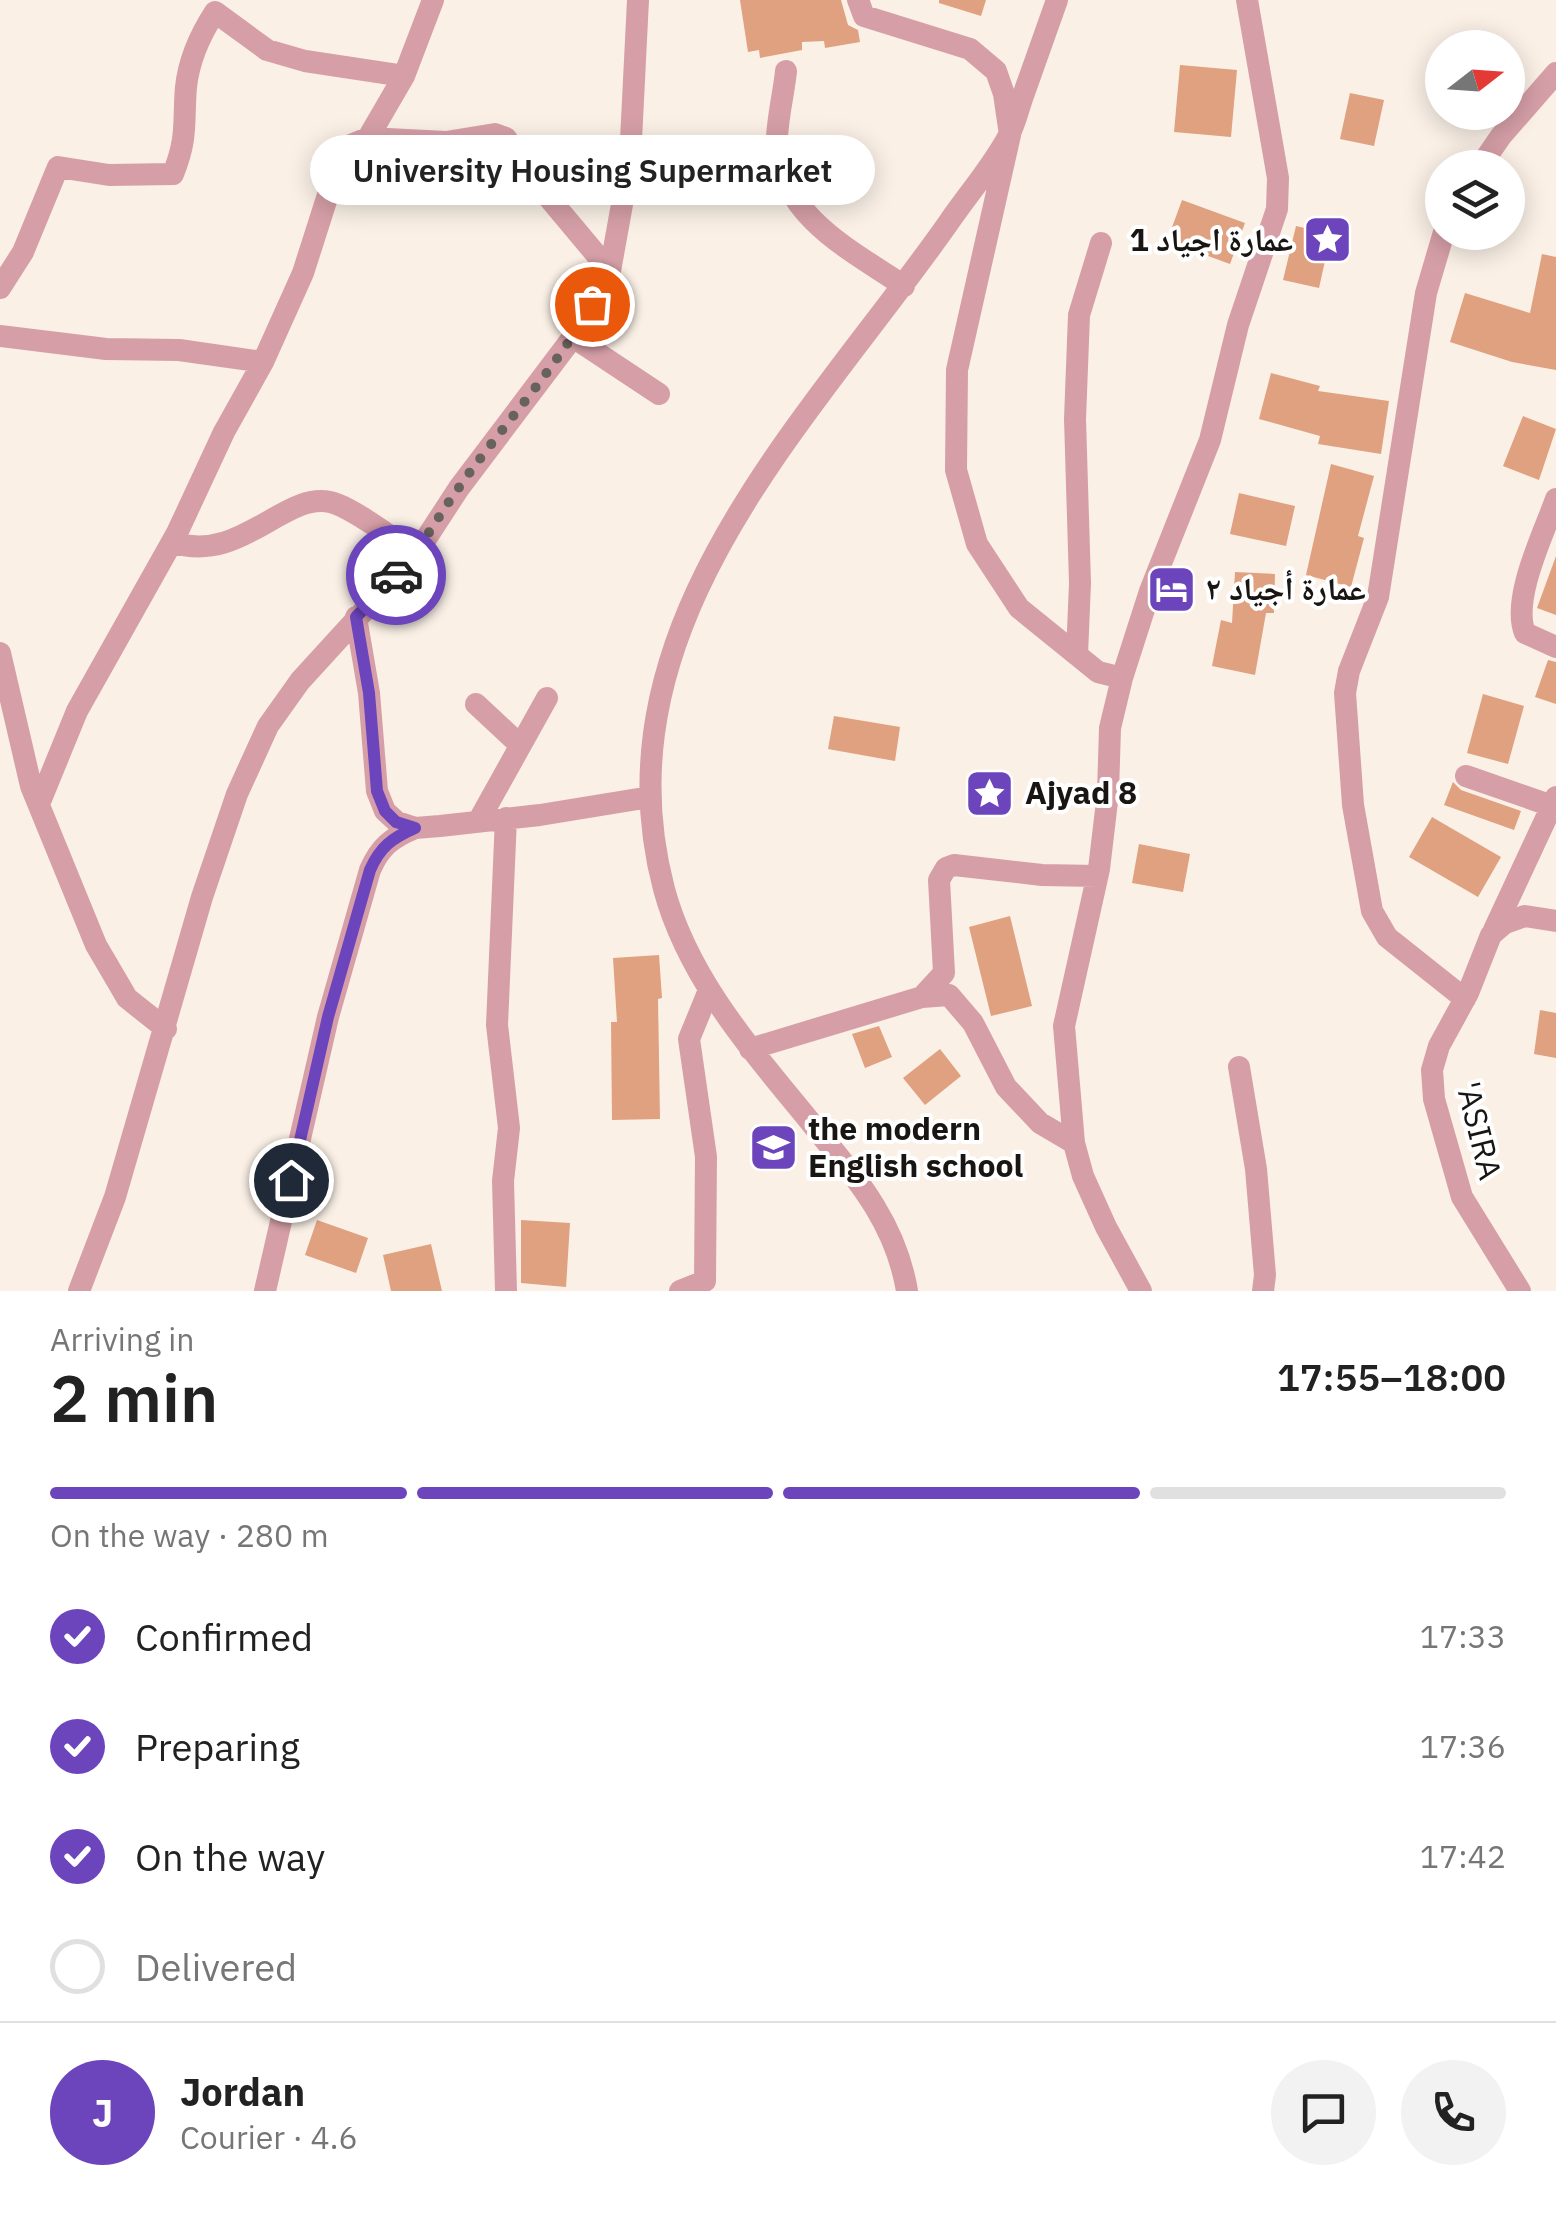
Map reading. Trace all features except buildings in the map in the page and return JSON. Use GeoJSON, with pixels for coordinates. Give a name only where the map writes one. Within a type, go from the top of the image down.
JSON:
{"type":"FeatureCollection","features":[{"type":"Feature","properties":{"kind":"street"},"geometry":{"type":"LineString","coordinates":[[368,138],[404,76],[434,0]]}},
{"type":"Feature","properties":{"kind":"street"},"geometry":{"type":"LineString","coordinates":[[78,1291],[115,1197],[202,897],[238,794],[268,726],[300,682],[416,554],[459,488],[573,337],[610,271],[630,160],[638,0]]}},
{"type":"Feature","properties":{"kind":"street"},"geometry":{"type":"LineString","coordinates":[[858,0],[864,16],[970,49],[996,71],[1010,135],[904,286],[823,391],[721,540],[700,578],[667,664],[650,797],[654,849],[667,899],[709,990],[750,1049],[869,1194],[891,1234],[907,1291]]}},
{"type":"Feature","properties":{"kind":"street"},"geometry":{"type":"LineString","coordinates":[[1057,0],[1010,135],[957,370],[956,470],[978,544],[1019,608],[1098,672],[1122,678]]}},
{"type":"Feature","properties":{"kind":"street"},"geometry":{"type":"LineString","coordinates":[[1141,1291],[1106,1227],[1074,1143],[1064,1026],[1097,876],[1108,793],[1110,728],[1122,678],[1150,591],[1210,440],[1238,325],[1277,209],[1278,178],[1247,0]]}},
{"type":"Feature","properties":{"kind":"street"},"geometry":{"type":"LineString","coordinates":[[0,288],[23,252],[58,167],[109,174],[173,174],[184,146],[186,84],[198,37],[215,12],[267,50],[305,61],[404,76]]}},
{"type":"Feature","properties":{"kind":"street"},"geometry":{"type":"LineString","coordinates":[[786,71],[776,144],[786,188],[798,208],[814,223],[904,286]]}},
{"type":"Feature","properties":{"kind":"street"},"geometry":{"type":"LineString","coordinates":[[1491,150],[1556,73]]}},
{"type":"Feature","properties":{"kind":"street"},"geometry":{"type":"LineString","coordinates":[[39,804],[77,711],[172,542],[224,432],[263,362],[303,273],[334,176],[351,146],[368,138],[446,142],[495,134],[506,138],[533,178],[610,271]]}},
{"type":"Feature","properties":{"kind":"street"},"geometry":{"type":"LineString","coordinates":[[1077,655],[1078,315],[1101,243]]}},
{"type":"Feature","properties":{"kind":"street"},"geometry":{"type":"LineString","coordinates":[[1439,250],[1426,293],[1378,597],[1344,692],[1353,805],[1372,911],[1387,938],[1464,999]]}},
{"type":"Feature","properties":{"kind":"street"},"geometry":{"type":"LineString","coordinates":[[0,336],[106,349],[179,350],[263,362]]}},
{"type":"Feature","properties":{"kind":"street"},"geometry":{"type":"LineString","coordinates":[[573,337],[660,394]]}},
{"type":"Feature","properties":{"kind":"street"},"geometry":{"type":"LineString","coordinates":[[1556,499],[1534,558],[1520,622],[1525,633],[1556,647]]}},
{"type":"Feature","properties":{"kind":"street"},"geometry":{"type":"LineString","coordinates":[[172,542],[191,548],[228,542],[313,500],[336,503],[416,554]]}},
{"type":"Feature","properties":{"kind":"street"},"geometry":{"type":"LineString","coordinates":[[356,617],[369,693],[377,791],[385,811],[396,822],[415,828]]}},
{"type":"Feature","properties":{"kind":"street"},"geometry":{"type":"LineString","coordinates":[[0,653],[31,786],[96,945],[128,998],[166,1029]]}},
{"type":"Feature","properties":{"kind":"street"},"geometry":{"type":"LineString","coordinates":[[479,820],[547,698]]}},
{"type":"Feature","properties":{"kind":"street"},"geometry":{"type":"LineString","coordinates":[[476,704],[520,745]]}},
{"type":"Feature","properties":{"kind":"street"},"geometry":{"type":"LineString","coordinates":[[1466,776],[1554,802]]}},
{"type":"Feature","properties":{"kind":"street"},"geometry":{"type":"LineString","coordinates":[[265,1291],[328,1017],[378,852],[392,838],[415,828],[650,797]]}},
{"type":"Feature","properties":{"kind":"street","name":"'ASIRA"},"geometry":{"type":"LineString","coordinates":[[1520,1291],[1466,1206],[1434,1099],[1432,1077],[1435,1055],[1554,802]]}},
{"type":"Feature","properties":{"kind":"street"},"geometry":{"type":"LineString","coordinates":[[506,818],[497,1025],[509,1128],[503,1181],[506,1291]]}},
{"type":"Feature","properties":{"kind":"street"},"geometry":{"type":"LineString","coordinates":[[922,997],[944,973],[939,880],[946,868],[954,865],[1042,875],[1097,876]]}},
{"type":"Feature","properties":{"kind":"street"},"geometry":{"type":"LineString","coordinates":[[1492,936],[1505,923],[1525,916],[1556,921]]}},
{"type":"Feature","properties":{"kind":"street"},"geometry":{"type":"LineString","coordinates":[[680,1291],[704,1282],[706,1157],[689,1039],[709,990]]}},
{"type":"Feature","properties":{"kind":"street"},"geometry":{"type":"LineString","coordinates":[[750,1049],[922,997],[949,995],[973,1023],[1006,1087],[1040,1123],[1074,1143]]}},
{"type":"Feature","properties":{"kind":"street"},"geometry":{"type":"LineString","coordinates":[[1239,1067],[1256,1169],[1266,1275],[1264,1291]]}},
{"type":"Feature","properties":{"kind":"way so far"},"geometry":{"type":"LineString","coordinates":[[396,575],[416,554],[459,488],[573,337],[592,304]]}},
{"type":"Feature","properties":{"kind":"place","name":"عمارة اجياد 1"},"geometry":{"type":"Point","coordinates":[1328,240]}},
{"type":"Feature","properties":{"kind":"place","name":"University Housing Supermarket"},"geometry":{"type":"Point","coordinates":[592,304]}},
{"type":"Feature","properties":{"kind":"place","name":"عمارة أجياد ٢"},"geometry":{"type":"Point","coordinates":[1171,589]}},
{"type":"Feature","properties":{"kind":"place","name":"Ajyad 8"},"geometry":{"type":"Point","coordinates":[990,793]}},
{"type":"Feature","properties":{"kind":"place","name":"the modern English school"},"geometry":{"type":"Point","coordinates":[773,1147]}},
{"type":"Feature","properties":{"kind":"route"},"geometry":{"type":"LineString","coordinates":[[291,1180],[328,1017],[370,870],[378,852],[392,838],[415,828],[396,822],[385,811],[377,791],[369,693],[356,617],[396,575]]}}]}
